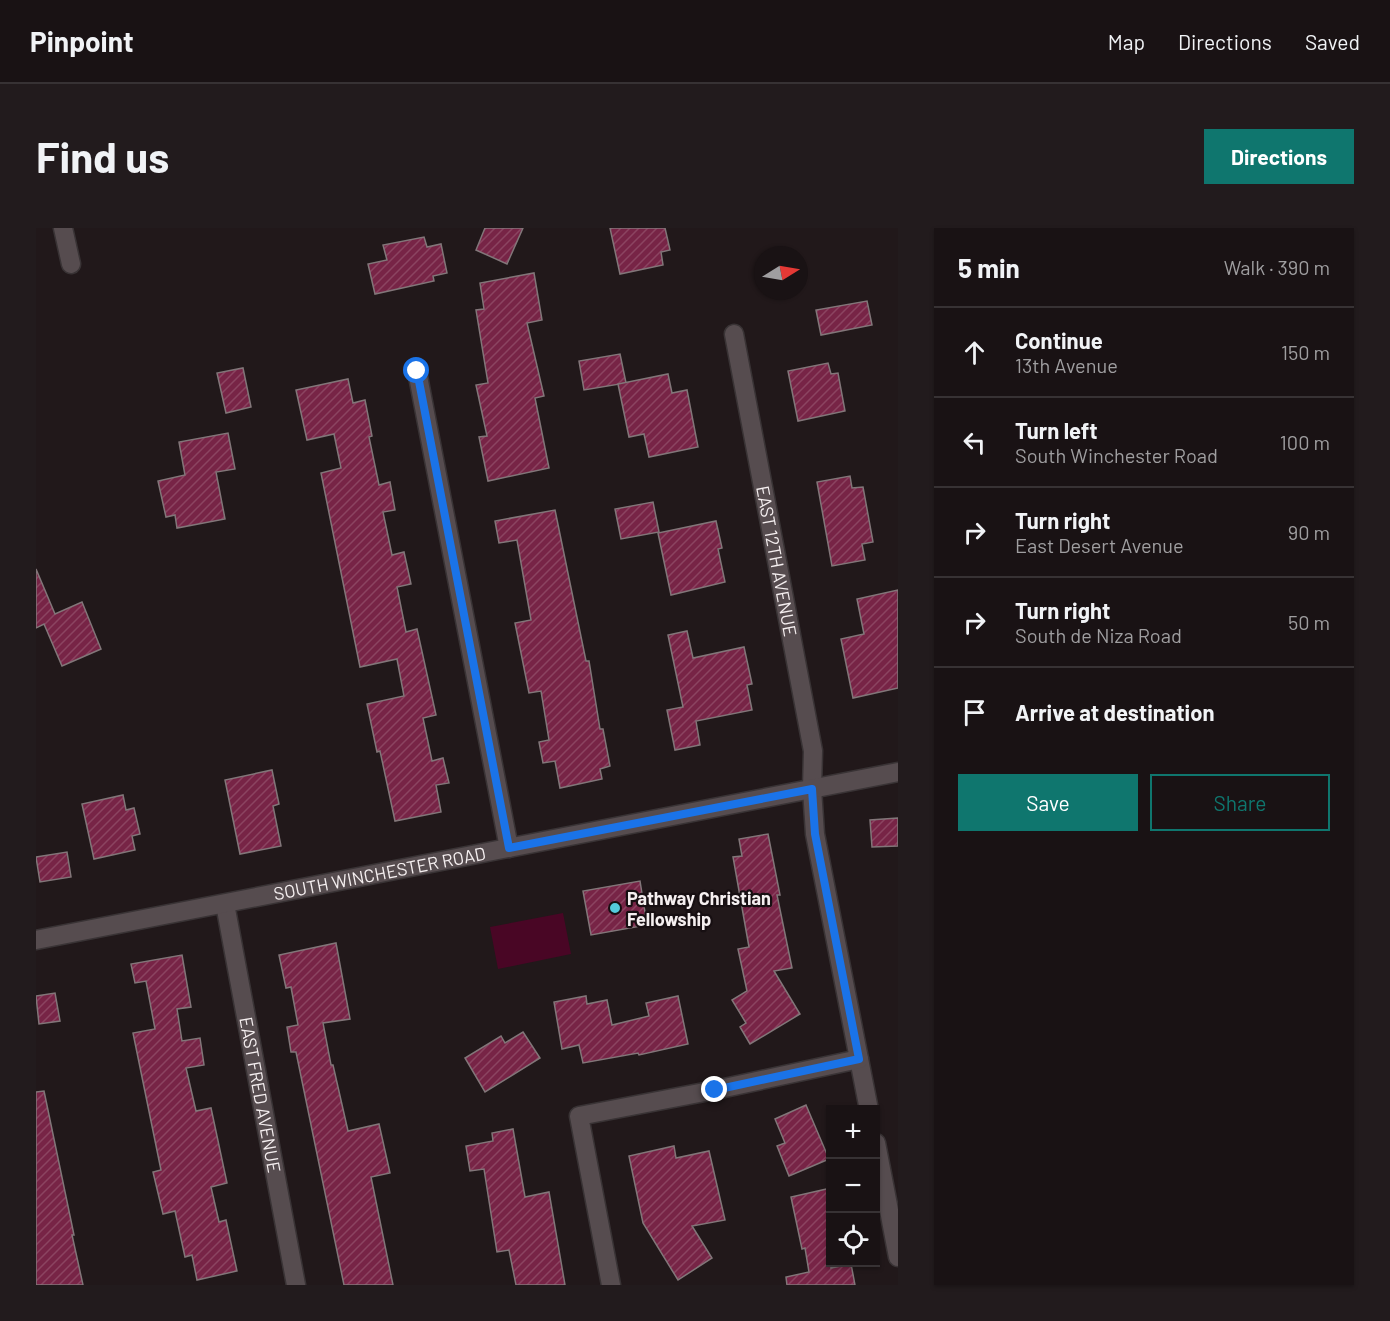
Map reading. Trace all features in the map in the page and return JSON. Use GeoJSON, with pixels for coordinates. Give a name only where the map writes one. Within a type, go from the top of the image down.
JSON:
{"type":"FeatureCollection","features":[{"type":"Feature","properties":{"kind":"street"},"geometry":{"type":"LineString","coordinates":[[63,228],[71,264]]}},
{"type":"Feature","properties":{"kind":"street","name":"EAST 12TH AVENUE"},"geometry":{"type":"LineString","coordinates":[[734,334],[813,751],[812,789],[815,834],[868,1105]]}},
{"type":"Feature","properties":{"kind":"street"},"geometry":{"type":"LineString","coordinates":[[417,371],[509,848]]}},
{"type":"Feature","properties":{"kind":"street","name":"SOUTH WINCHESTER ROAD"},"geometry":{"type":"LineString","coordinates":[[36,940],[898,772]]}},
{"type":"Feature","properties":{"kind":"street","name":"EAST FRED AVENUE"},"geometry":{"type":"LineString","coordinates":[[225,904],[296,1285]]}},
{"type":"Feature","properties":{"kind":"street"},"geometry":{"type":"LineString","coordinates":[[611,1285],[579,1116],[859,1059]]}},
{"type":"Feature","properties":{"kind":"street"},"geometry":{"type":"LineString","coordinates":[[879,1159],[898,1257]]}},
{"type":"Feature","properties":{"kind":"shaded area"},"geometry":{"type":"Polygon","coordinates":[[[563,913],[571,954],[498,969],[490,927],[563,913]]]}},
{"type":"Feature","properties":{"kind":"building"},"geometry":{"type":"Polygon","coordinates":[[[485,228],[523,228],[507,264],[476,250],[485,228]]]}},
{"type":"Feature","properties":{"kind":"building"},"geometry":{"type":"Polygon","coordinates":[[[610,228],[665,228],[670,250],[661,252],[663,265],[620,274],[610,228]]]}},
{"type":"Feature","properties":{"kind":"building"},"geometry":{"type":"Polygon","coordinates":[[[424,237],[427,247],[441,244],[447,273],[433,276],[434,281],[375,294],[368,264],[387,260],[383,245],[424,237]]]}},
{"type":"Feature","properties":{"kind":"building"},"geometry":{"type":"Polygon","coordinates":[[[534,273],[542,320],[527,323],[544,396],[535,398],[549,468],[488,481],[479,437],[487,436],[476,385],[488,383],[476,310],[484,309],[480,283],[534,273]]]}},
{"type":"Feature","properties":{"kind":"building"},"geometry":{"type":"Polygon","coordinates":[[[867,301],[872,325],[821,335],[816,310],[867,301]]]}},
{"type":"Feature","properties":{"kind":"building"},"geometry":{"type":"Polygon","coordinates":[[[620,354],[626,383],[584,390],[579,361],[620,354]]]}},
{"type":"Feature","properties":{"kind":"building"},"geometry":{"type":"Polygon","coordinates":[[[828,363],[831,374],[838,373],[845,411],[798,421],[788,371],[828,363]]]}},
{"type":"Feature","properties":{"kind":"building"},"geometry":{"type":"Polygon","coordinates":[[[243,368],[251,407],[226,413],[217,373],[243,368]]]}},
{"type":"Feature","properties":{"kind":"building"},"geometry":{"type":"Polygon","coordinates":[[[668,374],[672,393],[687,390],[698,447],[649,457],[644,434],[629,437],[618,384],[668,374]]]}},
{"type":"Feature","properties":{"kind":"building"},"geometry":{"type":"Polygon","coordinates":[[[348,379],[353,403],[365,400],[372,436],[369,437],[379,485],[390,482],[395,510],[383,512],[392,555],[404,552],[411,584],[397,587],[406,632],[417,629],[436,715],[423,718],[432,761],[443,758],[449,783],[436,785],[441,812],[395,821],[367,704],[404,696],[397,659],[360,667],[321,473],[341,468],[334,434],[307,440],[296,390],[348,379]]]}},
{"type":"Feature","properties":{"kind":"building"},"geometry":{"type":"Polygon","coordinates":[[[228,433],[235,469],[216,472],[225,519],[177,528],[175,515],[166,517],[158,481],[185,475],[179,442],[228,433]]]}},
{"type":"Feature","properties":{"kind":"building"},"geometry":{"type":"Polygon","coordinates":[[[850,476],[852,488],[863,487],[873,542],[862,544],[865,560],[832,566],[817,482],[850,476]]]}},
{"type":"Feature","properties":{"kind":"building"},"geometry":{"type":"Polygon","coordinates":[[[653,502],[659,532],[621,539],[615,509],[653,502]]]}},
{"type":"Feature","properties":{"kind":"building"},"geometry":{"type":"Polygon","coordinates":[[[555,510],[586,661],[589,661],[600,729],[603,729],[610,766],[600,769],[602,779],[560,788],[555,761],[543,763],[539,742],[549,740],[541,691],[529,693],[515,623],[531,620],[517,540],[499,543],[495,521],[555,510]]]}},
{"type":"Feature","properties":{"kind":"building"},"geometry":{"type":"Polygon","coordinates":[[[716,521],[722,548],[718,549],[725,582],[671,595],[658,533],[716,521]]]}},
{"type":"Feature","properties":{"kind":"building"},"geometry":{"type":"Polygon","coordinates":[[[36,569],[55,614],[82,602],[101,649],[62,666],[44,624],[36,628],[36,569]]]}},
{"type":"Feature","properties":{"kind":"building"},"geometry":{"type":"Polygon","coordinates":[[[898,590],[898,688],[853,698],[841,639],[864,634],[857,599],[898,590]]]}},
{"type":"Feature","properties":{"kind":"building"},"geometry":{"type":"Polygon","coordinates":[[[687,631],[693,658],[744,647],[752,684],[747,685],[752,710],[696,721],[700,745],[675,750],[667,710],[683,707],[668,635],[687,631]]]}},
{"type":"Feature","properties":{"kind":"building"},"geometry":{"type":"Polygon","coordinates":[[[272,770],[279,804],[273,806],[281,846],[240,854],[225,780],[272,770]]]}},
{"type":"Feature","properties":{"kind":"building"},"geometry":{"type":"Polygon","coordinates":[[[123,795],[126,810],[134,808],[140,834],[132,836],[135,850],[94,859],[82,804],[123,795]]]}},
{"type":"Feature","properties":{"kind":"building"},"geometry":{"type":"Polygon","coordinates":[[[898,818],[898,846],[872,847],[870,820],[898,818]]]}},
{"type":"Feature","properties":{"kind":"building"},"geometry":{"type":"Polygon","coordinates":[[[768,834],[780,895],[777,895],[792,968],[774,971],[800,1014],[750,1044],[740,1027],[746,1023],[732,1000],[747,991],[738,949],[749,947],[733,857],[742,856],[739,839],[768,834]]]}},
{"type":"Feature","properties":{"kind":"building"},"geometry":{"type":"Polygon","coordinates":[[[67,852],[71,877],[40,882],[36,857],[67,852]]]}},
{"type":"Feature","properties":{"kind":"building","name":"Pathway Christian Fellowship"},"geometry":{"type":"Polygon","coordinates":[[[640,881],[647,925],[591,935],[583,891],[640,881]]]}},
{"type":"Feature","properties":{"kind":"building"},"geometry":{"type":"Polygon","coordinates":[[[336,943],[350,1019],[323,1023],[348,1131],[379,1124],[390,1173],[371,1177],[393,1285],[344,1285],[296,1052],[291,1052],[287,1027],[298,1025],[291,987],[286,988],[279,955],[336,943]]]}},
{"type":"Feature","properties":{"kind":"building"},"geometry":{"type":"Polygon","coordinates":[[[182,955],[191,1007],[177,1009],[182,1041],[200,1038],[204,1065],[186,1068],[196,1111],[211,1108],[227,1183],[211,1187],[219,1222],[226,1220],[237,1271],[197,1280],[192,1255],[185,1257],[175,1211],[163,1214],[153,1172],[161,1170],[133,1033],[155,1029],[146,981],[135,983],[131,964],[182,955]]]}},
{"type":"Feature","properties":{"kind":"building"},"geometry":{"type":"Polygon","coordinates":[[[55,993],[60,1021],[39,1024],[36,996],[55,993]]]}},
{"type":"Feature","properties":{"kind":"building"},"geometry":{"type":"Polygon","coordinates":[[[586,996],[587,1004],[607,1000],[612,1025],[649,1016],[646,1003],[678,996],[688,1044],[639,1055],[638,1053],[583,1063],[579,1045],[562,1049],[554,1002],[586,996]]]}},
{"type":"Feature","properties":{"kind":"building"},"geometry":{"type":"Polygon","coordinates":[[[523,1032],[540,1058],[485,1092],[465,1058],[501,1036],[505,1043],[523,1032]]]}},
{"type":"Feature","properties":{"kind":"building"},"geometry":{"type":"Polygon","coordinates":[[[44,1091],[83,1285],[36,1285],[36,1092],[44,1091]]]}},
{"type":"Feature","properties":{"kind":"building"},"geometry":{"type":"Polygon","coordinates":[[[806,1105],[826,1152],[826,1160],[789,1176],[777,1146],[785,1143],[775,1119],[806,1105]]]}},
{"type":"Feature","properties":{"kind":"building"},"geometry":{"type":"Polygon","coordinates":[[[513,1129],[525,1197],[549,1192],[565,1285],[516,1285],[509,1250],[497,1252],[484,1169],[470,1171],[466,1146],[493,1141],[492,1133],[513,1129]]]}},
{"type":"Feature","properties":{"kind":"building"},"geometry":{"type":"Polygon","coordinates":[[[674,1146],[676,1158],[709,1151],[725,1220],[692,1226],[712,1258],[678,1280],[643,1223],[629,1156],[674,1146]]]}},
{"type":"Feature","properties":{"kind":"building"},"geometry":{"type":"Polygon","coordinates":[[[826,1189],[826,1267],[852,1267],[855,1285],[787,1285],[786,1277],[809,1272],[791,1197],[826,1189]]]}},
{"type":"Feature","properties":{"kind":"place","name":"Pathway Christian Fellowship"},"geometry":{"type":"Point","coordinates":[615,908]}},
{"type":"Feature","properties":{"kind":"route"},"geometry":{"type":"LineString","coordinates":[[417,371],[509,848],[812,789],[815,834],[859,1059],[715,1090]]}}]}
